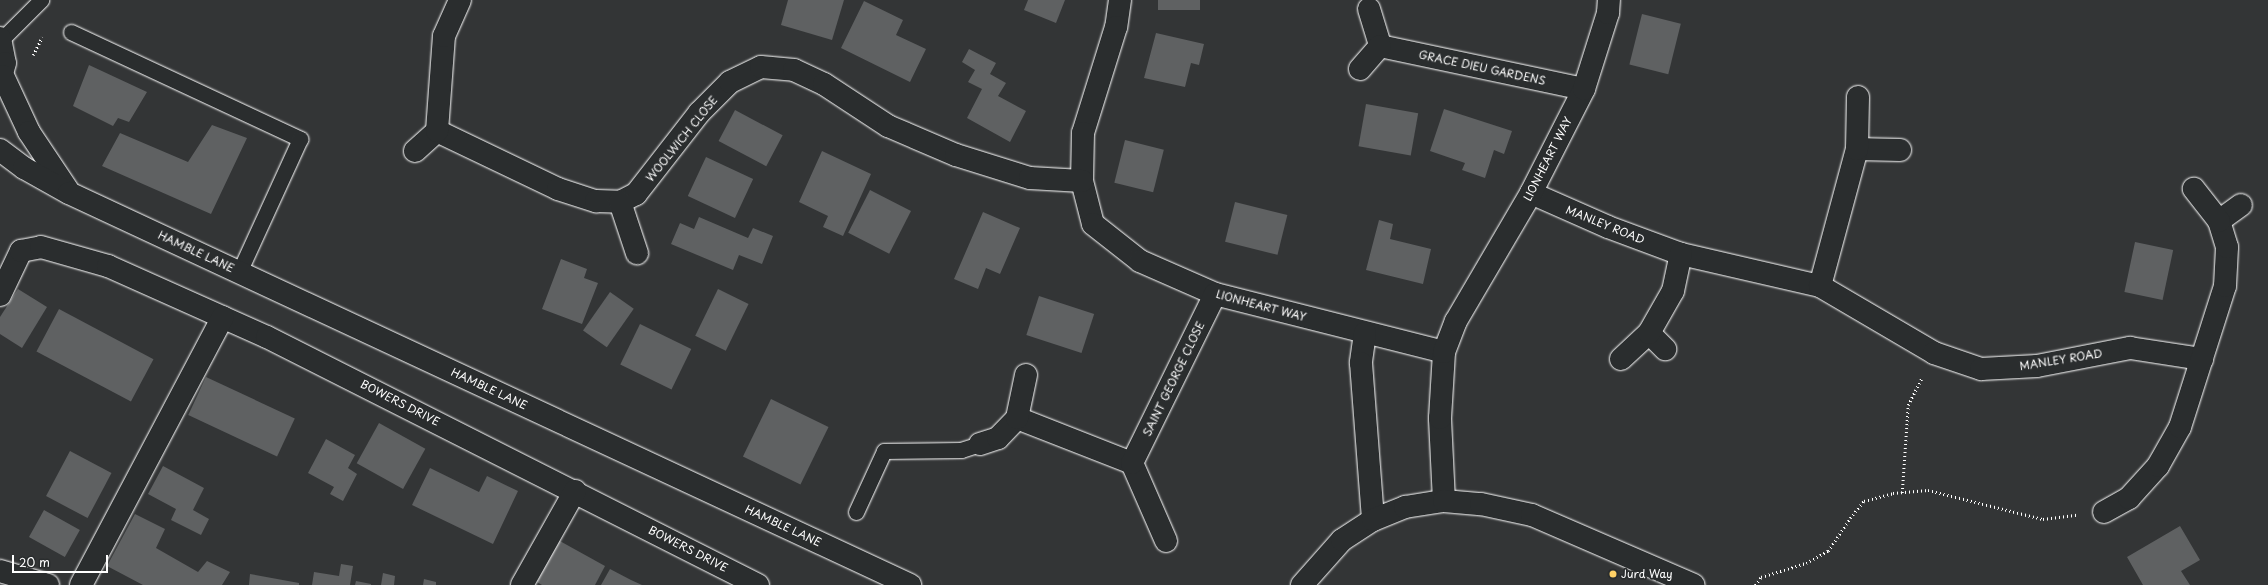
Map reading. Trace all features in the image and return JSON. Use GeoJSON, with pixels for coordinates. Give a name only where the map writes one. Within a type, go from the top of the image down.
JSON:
{"type":"FeatureCollection","features":[{"type":"Feature","properties":{"kind":"street"},"geometry":{"type":"LineString","coordinates":[[415,151],[437,131],[444,36],[460,0]]}},
{"type":"Feature","properties":{"kind":"street","name":"LIONHEART WAY"},"geometry":{"type":"LineString","coordinates":[[1120,0],[1116,27],[1083,133],[1082,181],[1093,224],[1140,261],[1215,294],[1444,352]]}},
{"type":"Feature","properties":{"kind":"street","name":"LIONHEART WAY"},"geometry":{"type":"LineString","coordinates":[[1444,501],[1440,418],[1444,352],[1456,321],[1531,193],[1584,89],[1608,13],[1609,0]]}},
{"type":"Feature","properties":{"kind":"street"},"geometry":{"type":"LineString","coordinates":[[1360,69],[1380,46],[1369,9]]}},
{"type":"Feature","properties":{"kind":"street"},"geometry":{"type":"LineString","coordinates":[[1,39],[5,64],[1,78],[29,132],[69,193]]}},
{"type":"Feature","properties":{"kind":"street","name":"GRACE DIEU GARDENS"},"geometry":{"type":"LineString","coordinates":[[1380,46],[1584,89]]}},
{"type":"Feature","properties":{"kind":"street","name":"WOOLWICH CLOSE"},"geometry":{"type":"LineString","coordinates":[[620,202],[636,194],[699,114],[730,82],[761,67],[794,70],[824,84],[888,126],[956,155],[1030,178],[1082,181]]}},
{"type":"Feature","properties":{"kind":"street"},"geometry":{"type":"LineString","coordinates":[[1820,286],[1857,149],[1858,97]]}},
{"type":"Feature","properties":{"kind":"street"},"geometry":{"type":"LineString","coordinates":[[437,131],[558,188],[596,201],[620,202],[637,253]]}},
{"type":"Feature","properties":{"kind":"street"},"geometry":{"type":"LineString","coordinates":[[1857,149],[1900,150]]}},
{"type":"Feature","properties":{"kind":"street","name":"HAMBLE LANE"},"geometry":{"type":"LineString","coordinates":[[0,150],[24,168],[69,193],[910,585]]}},
{"type":"Feature","properties":{"kind":"street"},"geometry":{"type":"LineString","coordinates":[[2104,512],[2129,498],[2158,466],[2180,428],[2225,286],[2227,247],[2219,221],[2194,189]]}},
{"type":"Feature","properties":{"kind":"street","name":"MANLEY ROAD"},"geometry":{"type":"LineString","coordinates":[[1531,193],[1608,228],[1681,254],[1820,286],[1934,353],[1981,369],[2037,366],[2130,348],[2202,359]]}},
{"type":"Feature","properties":{"kind":"street"},"geometry":{"type":"LineString","coordinates":[[2219,221],[2241,205]]}},
{"type":"Feature","properties":{"kind":"street","name":"BOWERS DRIVE"},"geometry":{"type":"LineString","coordinates":[[0,295],[22,251],[41,247],[108,266],[223,317],[575,491],[758,585]]}},
{"type":"Feature","properties":{"kind":"street"},"geometry":{"type":"LineString","coordinates":[[1621,359],[1649,333],[1673,291],[1681,254]]}},
{"type":"Feature","properties":{"kind":"street","name":"SAINT GEORGE CLOSE"},"geometry":{"type":"LineString","coordinates":[[1132,463],[1215,294]]}},
{"type":"Feature","properties":{"kind":"street"},"geometry":{"type":"LineString","coordinates":[[81,585],[223,317]]}},
{"type":"Feature","properties":{"kind":"street"},"geometry":{"type":"LineString","coordinates":[[1365,333],[1361,363],[1373,520]]}},
{"type":"Feature","properties":{"kind":"street"},"geometry":{"type":"LineString","coordinates":[[1649,333],[1665,349]]}},
{"type":"Feature","properties":{"kind":"street"},"geometry":{"type":"LineString","coordinates":[[980,444],[998,438],[1017,418],[1026,375]]}},
{"type":"Feature","properties":{"kind":"street"},"geometry":{"type":"LineString","coordinates":[[1017,418],[1132,463],[1166,541]]}},
{"type":"Feature","properties":{"kind":"street"},"geometry":{"type":"LineString","coordinates":[[522,585],[575,491]]}},
{"type":"Feature","properties":{"kind":"street"},"geometry":{"type":"LineString","coordinates":[[1302,585],[1342,540],[1373,520],[1405,507],[1444,501],[1481,504],[1532,515],[1694,585]]}},
{"type":"Feature","properties":{"kind":"street"},"geometry":{"type":"LineString","coordinates":[[0,571],[48,585]]}},
{"type":"Feature","properties":{"kind":"lane"},"geometry":{"type":"LineString","coordinates":[[1,39],[41,0]]}},
{"type":"Feature","properties":{"kind":"lane"},"geometry":{"type":"LineString","coordinates":[[71,32],[300,139],[239,272]]}},
{"type":"Feature","properties":{"kind":"lane"},"geometry":{"type":"LineString","coordinates":[[856,512],[884,451],[961,450],[980,444]]}},
{"type":"Feature","properties":{"kind":"path"},"geometry":{"type":"LineString","coordinates":[[1902,493],[1908,404],[1934,353]]}},
{"type":"Feature","properties":{"kind":"path"},"geometry":{"type":"LineString","coordinates":[[1755,585],[1761,577],[1806,563],[1828,552],[1850,518],[1864,501],[1902,493],[1928,490],[2043,519],[2104,512]]}},
{"type":"Feature","properties":{"kind":"building"},"geometry":{"type":"Polygon","coordinates":[[[788,0],[844,0],[832,40],[781,25],[788,0]]]}},
{"type":"Feature","properties":{"kind":"building"},"geometry":{"type":"Polygon","coordinates":[[[1028,0],[1065,0],[1056,23],[1024,10],[1028,0]]]}},
{"type":"Feature","properties":{"kind":"building"},"geometry":{"type":"Polygon","coordinates":[[[1158,0],[1200,0],[1200,10],[1158,10],[1158,0]]]}},
{"type":"Feature","properties":{"kind":"building"},"geometry":{"type":"Polygon","coordinates":[[[864,1],[903,20],[896,35],[926,49],[910,82],[841,48],[864,1]]]}},
{"type":"Feature","properties":{"kind":"building"},"geometry":{"type":"Polygon","coordinates":[[[1642,14],[1681,24],[1668,74],[1629,64],[1642,14]]]}},
{"type":"Feature","properties":{"kind":"building"},"geometry":{"type":"Polygon","coordinates":[[[1156,33],[1204,44],[1199,65],[1191,63],[1185,87],[1144,78],[1156,33]]]}},
{"type":"Feature","properties":{"kind":"building"},"geometry":{"type":"Polygon","coordinates":[[[969,49],[996,63],[990,74],[1006,83],[998,96],[1026,111],[1010,142],[967,118],[982,89],[968,82],[975,70],[962,62],[969,49]]]}},
{"type":"Feature","properties":{"kind":"building"},"geometry":{"type":"Polygon","coordinates":[[[89,65],[147,92],[129,122],[118,118],[113,126],[73,106],[89,65]]]}},
{"type":"Feature","properties":{"kind":"building"},"geometry":{"type":"Polygon","coordinates":[[[1366,104],[1418,113],[1411,156],[1359,146],[1366,104]]]}},
{"type":"Feature","properties":{"kind":"building"},"geometry":{"type":"Polygon","coordinates":[[[1444,109],[1512,131],[1504,154],[1494,150],[1485,178],[1462,170],[1465,163],[1430,151],[1444,109]]]}},
{"type":"Feature","properties":{"kind":"building"},"geometry":{"type":"Polygon","coordinates":[[[735,110],[783,135],[766,166],[719,141],[735,110]]]}},
{"type":"Feature","properties":{"kind":"building"},"geometry":{"type":"Polygon","coordinates":[[[212,125],[247,138],[211,214],[102,166],[120,133],[188,162],[212,125]]]}},
{"type":"Feature","properties":{"kind":"building"},"geometry":{"type":"Polygon","coordinates":[[[1125,140],[1164,150],[1153,192],[1114,183],[1125,140]]]}},
{"type":"Feature","properties":{"kind":"building"},"geometry":{"type":"Polygon","coordinates":[[[822,151],[871,174],[843,236],[823,227],[828,216],[799,202],[822,151]]]}},
{"type":"Feature","properties":{"kind":"building"},"geometry":{"type":"Polygon","coordinates":[[[706,157],[753,179],[735,218],[688,196],[706,157]]]}},
{"type":"Feature","properties":{"kind":"building"},"geometry":{"type":"Polygon","coordinates":[[[870,190],[911,211],[889,254],[848,233],[870,190]]]}},
{"type":"Feature","properties":{"kind":"building"},"geometry":{"type":"Polygon","coordinates":[[[1235,202],[1287,215],[1277,255],[1225,242],[1235,202]]]}},
{"type":"Feature","properties":{"kind":"building"},"geometry":{"type":"Polygon","coordinates":[[[983,212],[1020,228],[1000,274],[986,268],[978,289],[954,279],[983,212]]]}},
{"type":"Feature","properties":{"kind":"building"},"geometry":{"type":"Polygon","coordinates":[[[699,217],[748,238],[753,228],[773,236],[762,264],[739,255],[733,270],[671,244],[680,223],[694,229],[699,217]]]}},
{"type":"Feature","properties":{"kind":"building"},"geometry":{"type":"Polygon","coordinates":[[[1379,220],[1393,224],[1390,239],[1431,249],[1423,284],[1366,270],[1379,220]]]}},
{"type":"Feature","properties":{"kind":"building"},"geometry":{"type":"Polygon","coordinates":[[[2135,242],[2173,250],[2163,300],[2124,292],[2135,242]]]}},
{"type":"Feature","properties":{"kind":"building"},"geometry":{"type":"Polygon","coordinates":[[[561,259],[587,269],[584,278],[598,283],[582,324],[542,309],[561,259]]]}},
{"type":"Feature","properties":{"kind":"building"},"geometry":{"type":"Polygon","coordinates":[[[18,289],[47,307],[22,348],[0,334],[0,317],[18,289]]]}},
{"type":"Feature","properties":{"kind":"building"},"geometry":{"type":"Polygon","coordinates":[[[718,289],[749,304],[726,351],[695,336],[718,289]]]}},
{"type":"Feature","properties":{"kind":"building"},"geometry":{"type":"Polygon","coordinates":[[[610,292],[634,309],[607,347],[583,331],[610,292]]]}},
{"type":"Feature","properties":{"kind":"building"},"geometry":{"type":"Polygon","coordinates":[[[1039,296],[1094,314],[1081,353],[1026,335],[1039,296]]]}},
{"type":"Feature","properties":{"kind":"building"},"geometry":{"type":"Polygon","coordinates":[[[59,309],[153,359],[131,402],[36,351],[59,309]]]}},
{"type":"Feature","properties":{"kind":"building"},"geometry":{"type":"Polygon","coordinates":[[[640,324],[691,349],[672,389],[620,364],[640,324]]]}},
{"type":"Feature","properties":{"kind":"building"},"geometry":{"type":"Polygon","coordinates":[[[206,377],[295,418],[277,456],[188,415],[206,377]]]}},
{"type":"Feature","properties":{"kind":"building"},"geometry":{"type":"Polygon","coordinates":[[[771,399],[829,427],[800,485],[743,457],[771,399]]]}},
{"type":"Feature","properties":{"kind":"building"},"geometry":{"type":"Polygon","coordinates":[[[379,423],[425,449],[403,489],[357,463],[379,423]]]}},
{"type":"Feature","properties":{"kind":"building"},"geometry":{"type":"Polygon","coordinates":[[[326,439],[355,455],[348,468],[357,474],[343,501],[330,494],[334,487],[308,473],[326,439]]]}},
{"type":"Feature","properties":{"kind":"building"},"geometry":{"type":"Polygon","coordinates":[[[70,451],[111,473],[88,518],[46,496],[70,451]]]}},
{"type":"Feature","properties":{"kind":"building"},"geometry":{"type":"Polygon","coordinates":[[[163,466],[204,488],[193,510],[209,519],[201,535],[171,520],[176,509],[148,494],[163,466]]]}},
{"type":"Feature","properties":{"kind":"building"},"geometry":{"type":"Polygon","coordinates":[[[430,468],[479,492],[487,476],[518,491],[493,544],[412,505],[430,468]]]}},
{"type":"Feature","properties":{"kind":"building"},"geometry":{"type":"Polygon","coordinates":[[[44,510],[80,530],[65,557],[29,537],[44,510]]]}},
{"type":"Feature","properties":{"kind":"building"},"geometry":{"type":"Polygon","coordinates":[[[135,514],[165,529],[156,548],[198,572],[207,561],[230,572],[222,585],[143,585],[107,566],[135,514]]]}},
{"type":"Feature","properties":{"kind":"building"},"geometry":{"type":"Polygon","coordinates":[[[2180,526],[2200,560],[2181,571],[2190,585],[2143,585],[2127,557],[2180,526]]]}},
{"type":"Feature","properties":{"kind":"building"},"geometry":{"type":"Polygon","coordinates":[[[558,540],[605,566],[595,585],[542,585],[537,582],[558,540]]]}},
{"type":"Feature","properties":{"kind":"building"},"geometry":{"type":"Polygon","coordinates":[[[341,564],[353,566],[350,585],[312,585],[314,572],[339,576],[341,564]]]}},
{"type":"Feature","properties":{"kind":"building"},"geometry":{"type":"Polygon","coordinates":[[[610,569],[631,580],[642,585],[601,585],[610,569]]]}},
{"type":"Feature","properties":{"kind":"building"},"geometry":{"type":"Polygon","coordinates":[[[383,573],[395,576],[394,585],[381,585],[383,573]]]}},
{"type":"Feature","properties":{"kind":"building"},"geometry":{"type":"Polygon","coordinates":[[[250,574],[299,583],[299,585],[249,585],[250,574]]]}},
{"type":"Feature","properties":{"kind":"building"},"geometry":{"type":"Polygon","coordinates":[[[424,579],[436,582],[436,585],[423,585],[424,579]]]}},
{"type":"Feature","properties":{"kind":"building"},"geometry":{"type":"Polygon","coordinates":[[[356,581],[371,584],[371,585],[355,585],[356,581]]]}},
{"type":"Feature","properties":{"kind":"place","name":"Jurd Way"},"geometry":{"type":"Point","coordinates":[1613,574]}}]}
